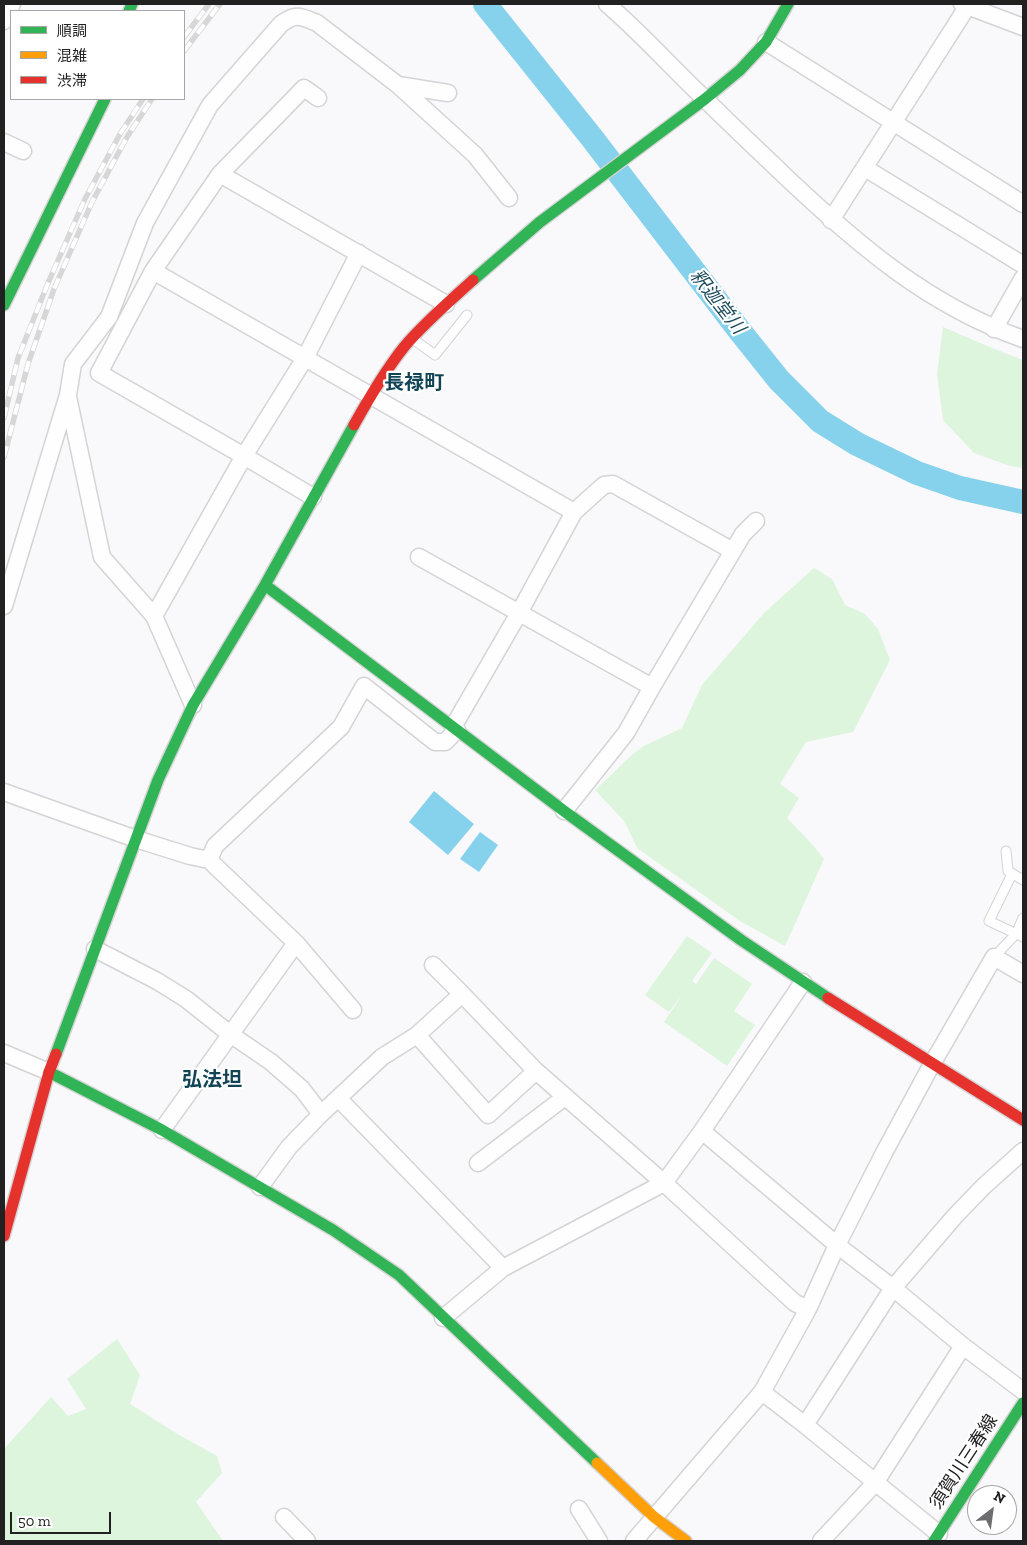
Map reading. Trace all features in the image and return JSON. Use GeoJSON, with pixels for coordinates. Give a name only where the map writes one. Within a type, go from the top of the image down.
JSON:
{"type":"FeatureCollection","features":[{"type":"Feature","properties":{"kind":"main road"},"geometry":{"type":"LineString","coordinates":[[4,1236],[49,1072],[158,780],[193,705],[265,585],[370,396],[404,347],[446,304],[540,222],[705,99],[740,70],[766,42],[788,4]]}},
{"type":"Feature","properties":{"kind":"main road"},"geometry":{"type":"LineString","coordinates":[[4,305],[106,100]]}},
{"type":"Feature","properties":{"kind":"main road"},"geometry":{"type":"LineString","coordinates":[[265,585],[564,811],[710,917],[803,982],[1023,1120]]}},
{"type":"Feature","properties":{"kind":"main road"},"geometry":{"type":"LineString","coordinates":[[49,1072],[162,1130],[333,1230],[399,1275],[654,1517],[686,1541]]}},
{"type":"Feature","properties":{"kind":"main road","name":"須賀川三春線"},"geometry":{"type":"LineString","coordinates":[[936,1538],[1017,1427],[1023,1403]]}},
{"type":"Feature","properties":{"kind":"street"},"geometry":{"type":"LineString","coordinates":[[4,22],[12,4]]}},
{"type":"Feature","properties":{"kind":"street"},"geometry":{"type":"LineString","coordinates":[[608,4],[831,220],[867,250],[920,289],[994,328],[1023,339]]}},
{"type":"Feature","properties":{"kind":"street"},"geometry":{"type":"LineString","coordinates":[[831,220],[966,4],[1023,27]]}},
{"type":"Feature","properties":{"kind":"street"},"geometry":{"type":"LineString","coordinates":[[4,606],[68,394],[73,364],[109,317],[145,224],[210,104],[281,24],[291,17],[303,17],[316,23],[398,85],[475,155],[509,198]]}},
{"type":"Feature","properties":{"kind":"street"},"geometry":{"type":"LineString","coordinates":[[766,42],[1023,204]]}},
{"type":"Feature","properties":{"kind":"street"},"geometry":{"type":"LineString","coordinates":[[398,85],[448,93]]}},
{"type":"Feature","properties":{"kind":"street"},"geometry":{"type":"LineString","coordinates":[[98,373],[152,271],[220,174],[304,88],[318,98]]}},
{"type":"Feature","properties":{"kind":"street"},"geometry":{"type":"LineString","coordinates":[[4,142],[23,151]]}},
{"type":"Feature","properties":{"kind":"street"},"geometry":{"type":"LineString","coordinates":[[865,168],[1023,265]]}},
{"type":"Feature","properties":{"kind":"street"},"geometry":{"type":"LineString","coordinates":[[220,174],[446,304]]}},
{"type":"Feature","properties":{"kind":"street"},"geometry":{"type":"LineString","coordinates":[[154,616],[244,456],[305,358],[359,253]]}},
{"type":"Feature","properties":{"kind":"street"},"geometry":{"type":"LineString","coordinates":[[152,271],[574,512]]}},
{"type":"Feature","properties":{"kind":"street"},"geometry":{"type":"LineString","coordinates":[[994,328],[1023,278]]}},
{"type":"Feature","properties":{"kind":"street"},"geometry":{"type":"LineString","coordinates":[[73,364],[98,373],[313,497]]}},
{"type":"Feature","properties":{"kind":"street"},"geometry":{"type":"LineString","coordinates":[[68,394],[102,556],[154,616],[193,705]]}},
{"type":"Feature","properties":{"kind":"street"},"geometry":{"type":"LineString","coordinates":[[209,860],[215,846],[341,727],[364,686],[435,742],[445,742],[455,729],[574,512],[604,485],[613,484],[733,552]]}},
{"type":"Feature","properties":{"kind":"street"},"geometry":{"type":"LineString","coordinates":[[564,811],[626,733],[743,534],[756,521]]}},
{"type":"Feature","properties":{"kind":"street"},"geometry":{"type":"LineString","coordinates":[[419,557],[652,687]]}},
{"type":"Feature","properties":{"kind":"street"},"geometry":{"type":"LineString","coordinates":[[4,792],[136,839],[209,860],[296,943],[353,1010]]}},
{"type":"Feature","properties":{"kind":"street"},"geometry":{"type":"LineString","coordinates":[[162,1130],[296,943]]}},
{"type":"Feature","properties":{"kind":"street"},"geometry":{"type":"LineString","coordinates":[[95,949],[157,981],[186,999],[230,1034],[271,1062],[302,1089],[321,1114]]}},
{"type":"Feature","properties":{"kind":"street"},"geometry":{"type":"LineString","coordinates":[[634,1541],[762,1392],[808,1309],[837,1245],[885,1151],[932,1064],[994,957],[1023,974]]}},
{"type":"Feature","properties":{"kind":"street"},"geometry":{"type":"LineString","coordinates":[[433,965],[536,1070],[795,1302],[808,1309]]}},
{"type":"Feature","properties":{"kind":"street"},"geometry":{"type":"LineString","coordinates":[[443,1318],[503,1268],[664,1183],[702,1131],[803,982]]}},
{"type":"Feature","properties":{"kind":"street"},"geometry":{"type":"LineString","coordinates":[[260,1187],[290,1147],[321,1114],[382,1057],[417,1035],[462,994]]}},
{"type":"Feature","properties":{"kind":"street"},"geometry":{"type":"LineString","coordinates":[[417,1035],[488,1115],[536,1070]]}},
{"type":"Feature","properties":{"kind":"street"},"geometry":{"type":"LineString","coordinates":[[4,1053],[49,1072]]}},
{"type":"Feature","properties":{"kind":"street"},"geometry":{"type":"LineString","coordinates":[[478,1163],[566,1097]]}},
{"type":"Feature","properties":{"kind":"street"},"geometry":{"type":"LineString","coordinates":[[338,1098],[503,1268]]}},
{"type":"Feature","properties":{"kind":"street"},"geometry":{"type":"LineString","coordinates":[[702,1131],[837,1245],[963,1346],[1023,1391]]}},
{"type":"Feature","properties":{"kind":"street"},"geometry":{"type":"LineString","coordinates":[[805,1425],[893,1288],[972,1198],[1023,1150]]}},
{"type":"Feature","properties":{"kind":"street"},"geometry":{"type":"LineString","coordinates":[[821,1541],[875,1483],[963,1346]]}},
{"type":"Feature","properties":{"kind":"street"},"geometry":{"type":"LineString","coordinates":[[762,1392],[875,1483],[936,1538]]}},
{"type":"Feature","properties":{"kind":"street"},"geometry":{"type":"LineString","coordinates":[[579,1509],[599,1541]]}},
{"type":"Feature","properties":{"kind":"street"},"geometry":{"type":"LineString","coordinates":[[284,1517],[307,1541]]}},
{"type":"Feature","properties":{"kind":"lane"},"geometry":{"type":"LineString","coordinates":[[412,339],[435,355],[467,315]]}},
{"type":"Feature","properties":{"kind":"lane"},"geometry":{"type":"LineString","coordinates":[[1006,851],[1008,871],[1023,880]]}},
{"type":"Feature","properties":{"kind":"lane"},"geometry":{"type":"LineString","coordinates":[[1012,874],[990,921],[1020,936]]}},
{"type":"Feature","properties":{"kind":"lane"},"geometry":{"type":"LineString","coordinates":[[994,957],[1020,936],[1023,918]]}},
{"type":"Feature","properties":{"kind":"green space"},"geometry":{"type":"Polygon","coordinates":[[[943,327],[1023,360],[1023,468],[1007,465],[974,453],[943,420],[937,374],[943,327]]]}},
{"type":"Feature","properties":{"kind":"green space"},"geometry":{"type":"Polygon","coordinates":[[[814,568],[832,579],[845,605],[865,614],[878,629],[890,660],[853,732],[806,742],[780,784],[799,798],[787,818],[824,859],[785,946],[740,921],[637,848],[625,822],[595,790],[644,746],[682,728],[702,685],[764,613],[814,568]]]}},
{"type":"Feature","properties":{"kind":"green space"},"geometry":{"type":"Polygon","coordinates":[[[687,936],[712,953],[692,981],[696,984],[714,958],[752,984],[734,1011],[755,1025],[727,1066],[664,1022],[683,994],[669,1012],[645,995],[687,936]]]}},
{"type":"Feature","properties":{"kind":"green space"},"geometry":{"type":"Polygon","coordinates":[[[117,1339],[140,1375],[130,1404],[217,1456],[222,1473],[196,1502],[223,1541],[4,1541],[4,1449],[51,1397],[68,1416],[86,1409],[67,1379],[117,1339]]]}},
{"type":"Feature","properties":{"kind":"water"},"geometry":{"type":"Polygon","coordinates":[[[434,791],[474,824],[448,855],[409,822],[434,791]]]}},
{"type":"Feature","properties":{"kind":"water"},"geometry":{"type":"Polygon","coordinates":[[[480,832],[498,845],[479,872],[460,859],[480,832]]]}},
{"type":"Feature","properties":{"kind":"waterway","name":"釈迦堂川"},"geometry":{"type":"LineString","coordinates":[[485,4],[592,138],[779,380],[820,421],[857,444],[917,473],[960,488],[1023,502]]}},
{"type":"Feature","properties":{"kind":"railway"},"geometry":{"type":"LineString","coordinates":[[185,36],[209,4]]}},
{"type":"Feature","properties":{"kind":"railway"},"geometry":{"type":"LineString","coordinates":[[185,50],[220,4]]}},
{"type":"Feature","properties":{"kind":"railway"},"geometry":{"type":"LineString","coordinates":[[4,418],[18,358],[48,283],[85,199],[120,134],[142,100]]}},
{"type":"Feature","properties":{"kind":"railway"},"geometry":{"type":"LineString","coordinates":[[4,457],[28,364],[54,289],[92,202],[127,137],[151,100]]}},
{"type":"Feature","properties":{"kind":"traffic: fast"},"geometry":{"type":"LineString","coordinates":[[129,10],[132,4]]}},
{"type":"Feature","properties":{"kind":"traffic: fast"},"geometry":{"type":"LineString","coordinates":[[473,280],[540,222],[705,99],[740,70],[766,42],[788,4]]}},
{"type":"Feature","properties":{"kind":"traffic: fast"},"geometry":{"type":"LineString","coordinates":[[4,305],[105,100]]}},
{"type":"Feature","properties":{"kind":"traffic: fast"},"geometry":{"type":"LineString","coordinates":[[56,1054],[158,780],[193,705],[265,585],[354,425]]}},
{"type":"Feature","properties":{"kind":"traffic: fast"},"geometry":{"type":"LineString","coordinates":[[265,585],[564,811],[741,940],[828,998]]}},
{"type":"Feature","properties":{"kind":"traffic: fast"},"geometry":{"type":"LineString","coordinates":[[49,1072],[162,1130],[333,1230],[399,1275],[597,1463]]}},
{"type":"Feature","properties":{"kind":"traffic: fast"},"geometry":{"type":"LineString","coordinates":[[934,1541],[1023,1403]]}},
{"type":"Feature","properties":{"kind":"traffic: slow"},"geometry":{"type":"LineString","coordinates":[[597,1463],[654,1517],[686,1541]]}},
{"type":"Feature","properties":{"kind":"traffic: jam"},"geometry":{"type":"LineString","coordinates":[[354,425],[390,366],[404,347],[473,280]]}},
{"type":"Feature","properties":{"kind":"traffic: jam"},"geometry":{"type":"LineString","coordinates":[[828,998],[1023,1120]]}},
{"type":"Feature","properties":{"kind":"traffic: jam"},"geometry":{"type":"LineString","coordinates":[[4,1236],[49,1072],[56,1054]]}},
{"type":"Feature","properties":{"kind":"district","name":"長禄町"},"geometry":{"type":"Point","coordinates":[414,383]}},
{"type":"Feature","properties":{"kind":"district","name":"弘法坦"},"geometry":{"type":"Point","coordinates":[212,1080]}}]}
